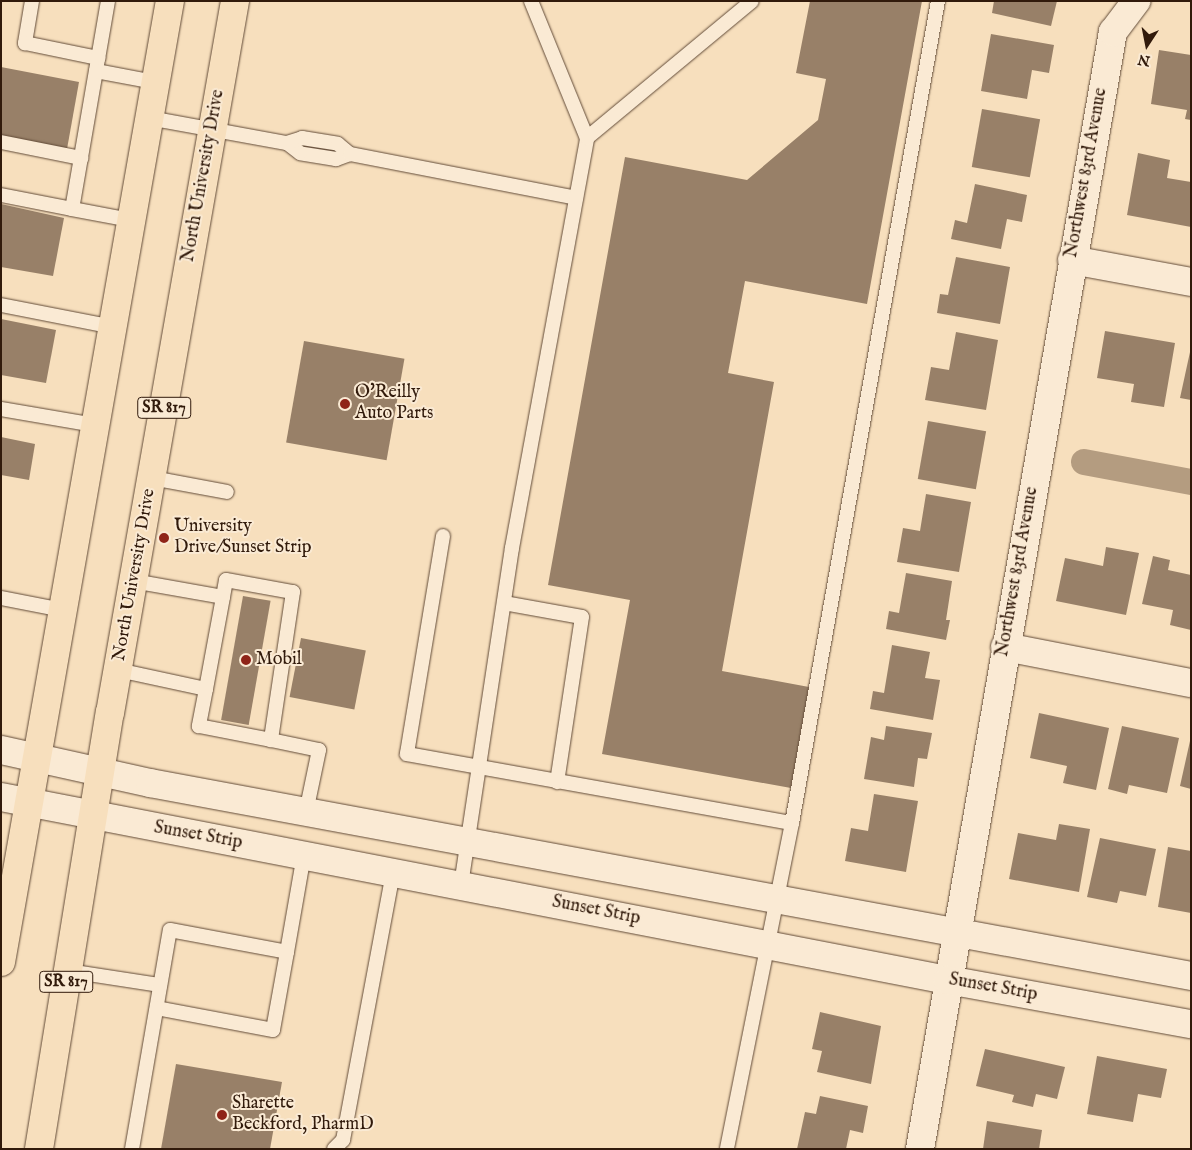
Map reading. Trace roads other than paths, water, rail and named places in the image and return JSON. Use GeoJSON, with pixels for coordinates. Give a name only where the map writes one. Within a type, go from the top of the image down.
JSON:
{"type":"FeatureCollection","features":[{"type":"Feature","properties":{"kind":"main road"},"geometry":{"type":"LineString","coordinates":[[1,962],[170,1]]}},
{"type":"Feature","properties":{"kind":"main road","name":"North University Drive"},"geometry":{"type":"LineString","coordinates":[[39,1149],[133,581],[234,1]]}},
{"type":"Feature","properties":{"kind":"street","name":"Northwest 83rd Avenue"},"geometry":{"type":"LineString","coordinates":[[920,1149],[1005,647],[1113,32],[1134,2]]}},
{"type":"Feature","properties":{"kind":"street"},"geometry":{"type":"LineString","coordinates":[[1072,260],[1191,282]]}},
{"type":"Feature","properties":{"kind":"street"},"geometry":{"type":"LineString","coordinates":[[1005,647],[1191,683]]}},
{"type":"Feature","properties":{"kind":"street"},"geometry":{"type":"LineString","coordinates":[[1,750],[101,772],[306,812],[776,897],[956,933],[1191,976]]}},
{"type":"Feature","properties":{"kind":"street","name":"Sunset Strip"},"geometry":{"type":"LineString","coordinates":[[1,797],[766,943],[948,980],[1191,1024]]}},
{"type":"Feature","properties":{"kind":"lane"},"geometry":{"type":"LineString","coordinates":[[32,1],[25,43],[155,82]]}},
{"type":"Feature","properties":{"kind":"lane"},"geometry":{"type":"LineString","coordinates":[[72,209],[108,1]]}},
{"type":"Feature","properties":{"kind":"lane"},"geometry":{"type":"LineString","coordinates":[[461,885],[504,603],[587,138],[531,1]]}},
{"type":"Feature","properties":{"kind":"lane"},"geometry":{"type":"LineString","coordinates":[[587,138],[752,1]]}},
{"type":"Feature","properties":{"kind":"lane"},"geometry":{"type":"LineString","coordinates":[[727,1149],[766,943],[792,823],[938,1]]}},
{"type":"Feature","properties":{"kind":"lane"},"geometry":{"type":"LineString","coordinates":[[149,118],[212,131],[286,142],[302,138],[338,144],[350,154],[576,198]]}},
{"type":"Feature","properties":{"kind":"lane"},"geometry":{"type":"LineString","coordinates":[[1,142],[81,158]]}},
{"type":"Feature","properties":{"kind":"lane"},"geometry":{"type":"LineString","coordinates":[[1,195],[131,220]]}},
{"type":"Feature","properties":{"kind":"lane"},"geometry":{"type":"LineString","coordinates":[[1,305],[113,327]]}},
{"type":"Feature","properties":{"kind":"lane"},"geometry":{"type":"LineString","coordinates":[[1,409],[95,425]]}},
{"type":"Feature","properties":{"kind":"lane"},"geometry":{"type":"LineString","coordinates":[[152,478],[227,492]]}},
{"type":"Feature","properties":{"kind":"lane"},"geometry":{"type":"LineString","coordinates":[[443,536],[407,754],[792,823]]}},
{"type":"Feature","properties":{"kind":"lane"},"geometry":{"type":"LineString","coordinates":[[271,740],[293,592],[226,580],[199,726],[319,750],[306,812]]}},
{"type":"Feature","properties":{"kind":"lane"},"geometry":{"type":"LineString","coordinates":[[133,581],[223,597]]}},
{"type":"Feature","properties":{"kind":"lane"},"geometry":{"type":"LineString","coordinates":[[1,598],[63,610]]}},
{"type":"Feature","properties":{"kind":"lane"},"geometry":{"type":"LineString","coordinates":[[504,603],[582,617],[556,782]]}},
{"type":"Feature","properties":{"kind":"lane"},"geometry":{"type":"LineString","coordinates":[[118,670],[206,689]]}},
{"type":"Feature","properties":{"kind":"lane"},"geometry":{"type":"LineString","coordinates":[[156,1008],[273,1030],[304,855]]}},
{"type":"Feature","properties":{"kind":"lane"},"geometry":{"type":"LineString","coordinates":[[334,1149],[343,1140],[393,872]]}},
{"type":"Feature","properties":{"kind":"lane"},"geometry":{"type":"LineString","coordinates":[[132,1149],[170,930],[287,952]]}},
{"type":"Feature","properties":{"kind":"lane"},"geometry":{"type":"LineString","coordinates":[[68,971],[160,985]]}},
{"type":"Feature","properties":{"kind":"waterway"},"geometry":{"type":"LineString","coordinates":[[1084,462],[1191,482]]}},
{"type":"Feature","properties":{"kind":"place","name":"O'Reilly Auto Parts"},"geometry":{"type":"Point","coordinates":[345,404]}},
{"type":"Feature","properties":{"kind":"place","name":"University Drive/Sunset Strip"},"geometry":{"type":"Point","coordinates":[164,538]}},
{"type":"Feature","properties":{"kind":"place","name":"Mobil"},"geometry":{"type":"Point","coordinates":[246,660]}},
{"type":"Feature","properties":{"kind":"place","name":"Sharette Beckford, PharmD"},"geometry":{"type":"Point","coordinates":[222,1115]}}]}
